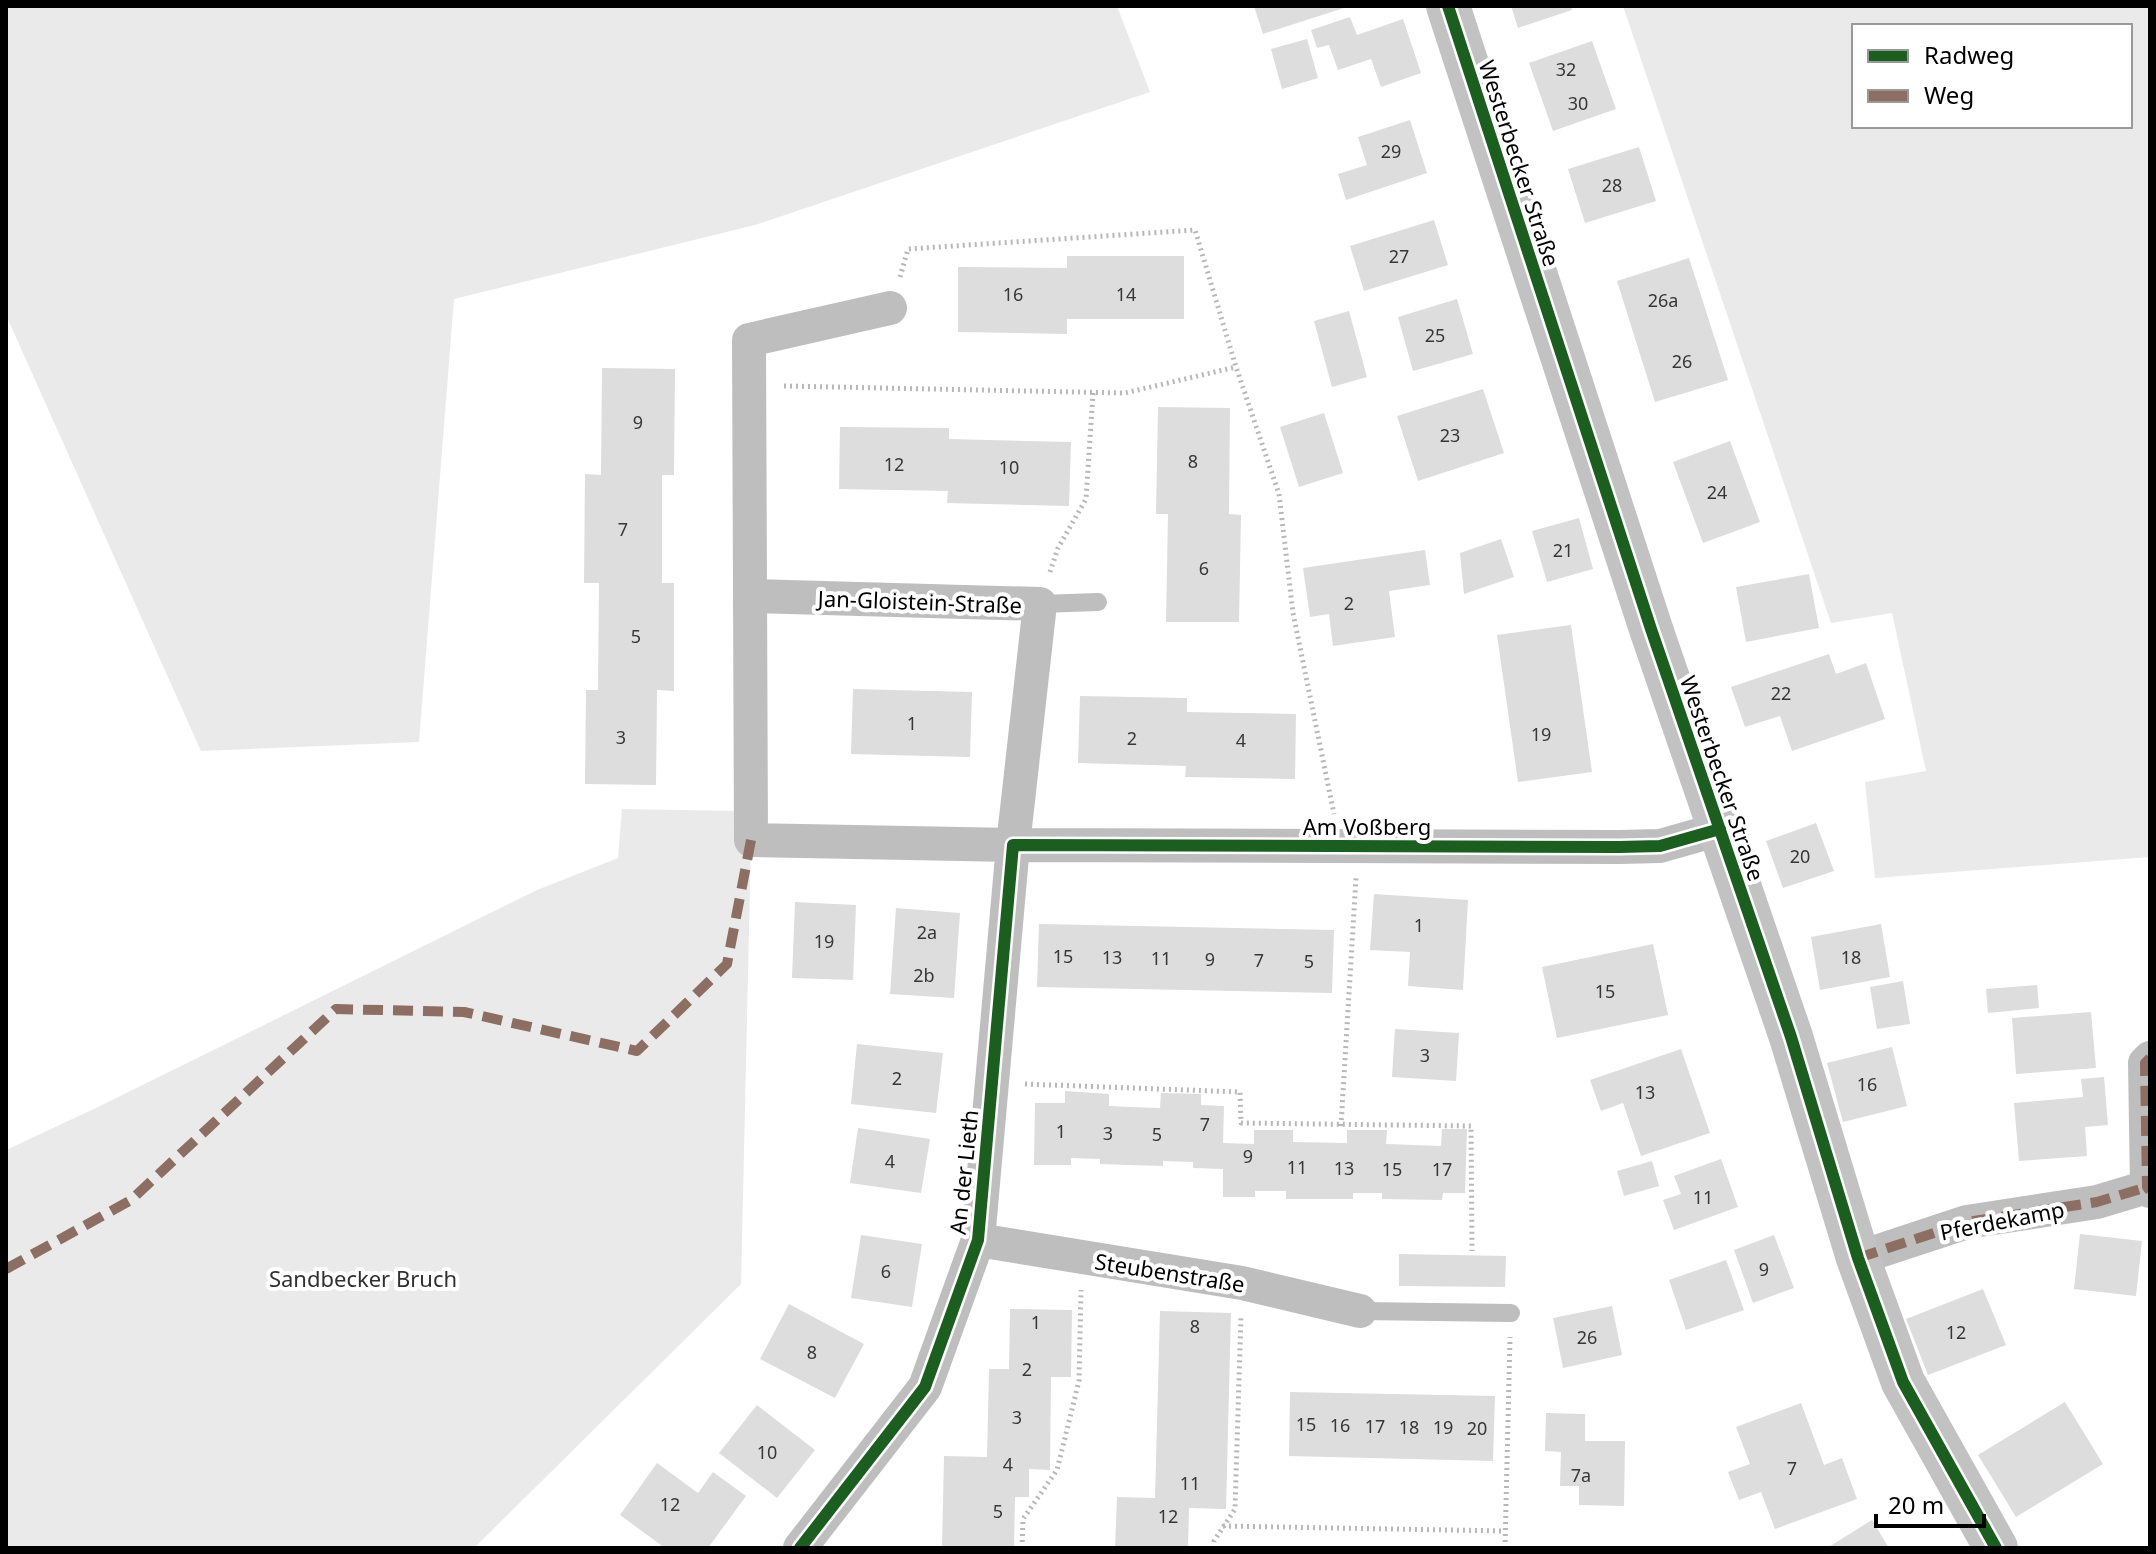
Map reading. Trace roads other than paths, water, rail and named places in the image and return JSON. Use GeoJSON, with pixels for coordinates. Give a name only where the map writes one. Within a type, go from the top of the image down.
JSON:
{"type":"FeatureCollection","features":[{"type":"Feature","properties":{"kind":"street","name":"Westerbecker Straße"},"geometry":{"type":"LineString","coordinates":[[1448,6],[1651,629],[1791,1037],[1858,1258],[1903,1382],[1996,1548]]}},
{"type":"Feature","properties":{"kind":"street"},"geometry":{"type":"LineString","coordinates":[[750,596],[749,340],[890,308]]}},
{"type":"Feature","properties":{"kind":"street","name":"Am Voßberg"},"geometry":{"type":"LineString","coordinates":[[750,596],[751,840],[1013,845],[1660,846],[1720,829]]}},
{"type":"Feature","properties":{"kind":"street","name":"Jan-Gloistein-Straße"},"geometry":{"type":"LineString","coordinates":[[750,596],[1040,604],[1013,845]]}},
{"type":"Feature","properties":{"kind":"street","name":"An der Lieth"},"geometry":{"type":"LineString","coordinates":[[800,1548],[925,1387],[978,1240],[1013,845]]}},
{"type":"Feature","properties":{"kind":"street","name":"Pferdekamp"},"geometry":{"type":"LineString","coordinates":[[1858,1258],[1967,1222],[2097,1202],[2149,1189],[2145,1063],[2150,1058]]}},
{"type":"Feature","properties":{"kind":"street","name":"Steubenstraße"},"geometry":{"type":"LineString","coordinates":[[978,1240],[1242,1283],[1360,1311]]}},
{"type":"Feature","properties":{"kind":"lane"},"geometry":{"type":"LineString","coordinates":[[1040,604],[1098,602]]}},
{"type":"Feature","properties":{"kind":"lane"},"geometry":{"type":"LineString","coordinates":[[1360,1311],[1511,1313]]}},
{"type":"Feature","properties":{"kind":"park label","name":"Sandbecker Bruch"},"geometry":{"type":"Point","coordinates":[363,1278]}}]}
